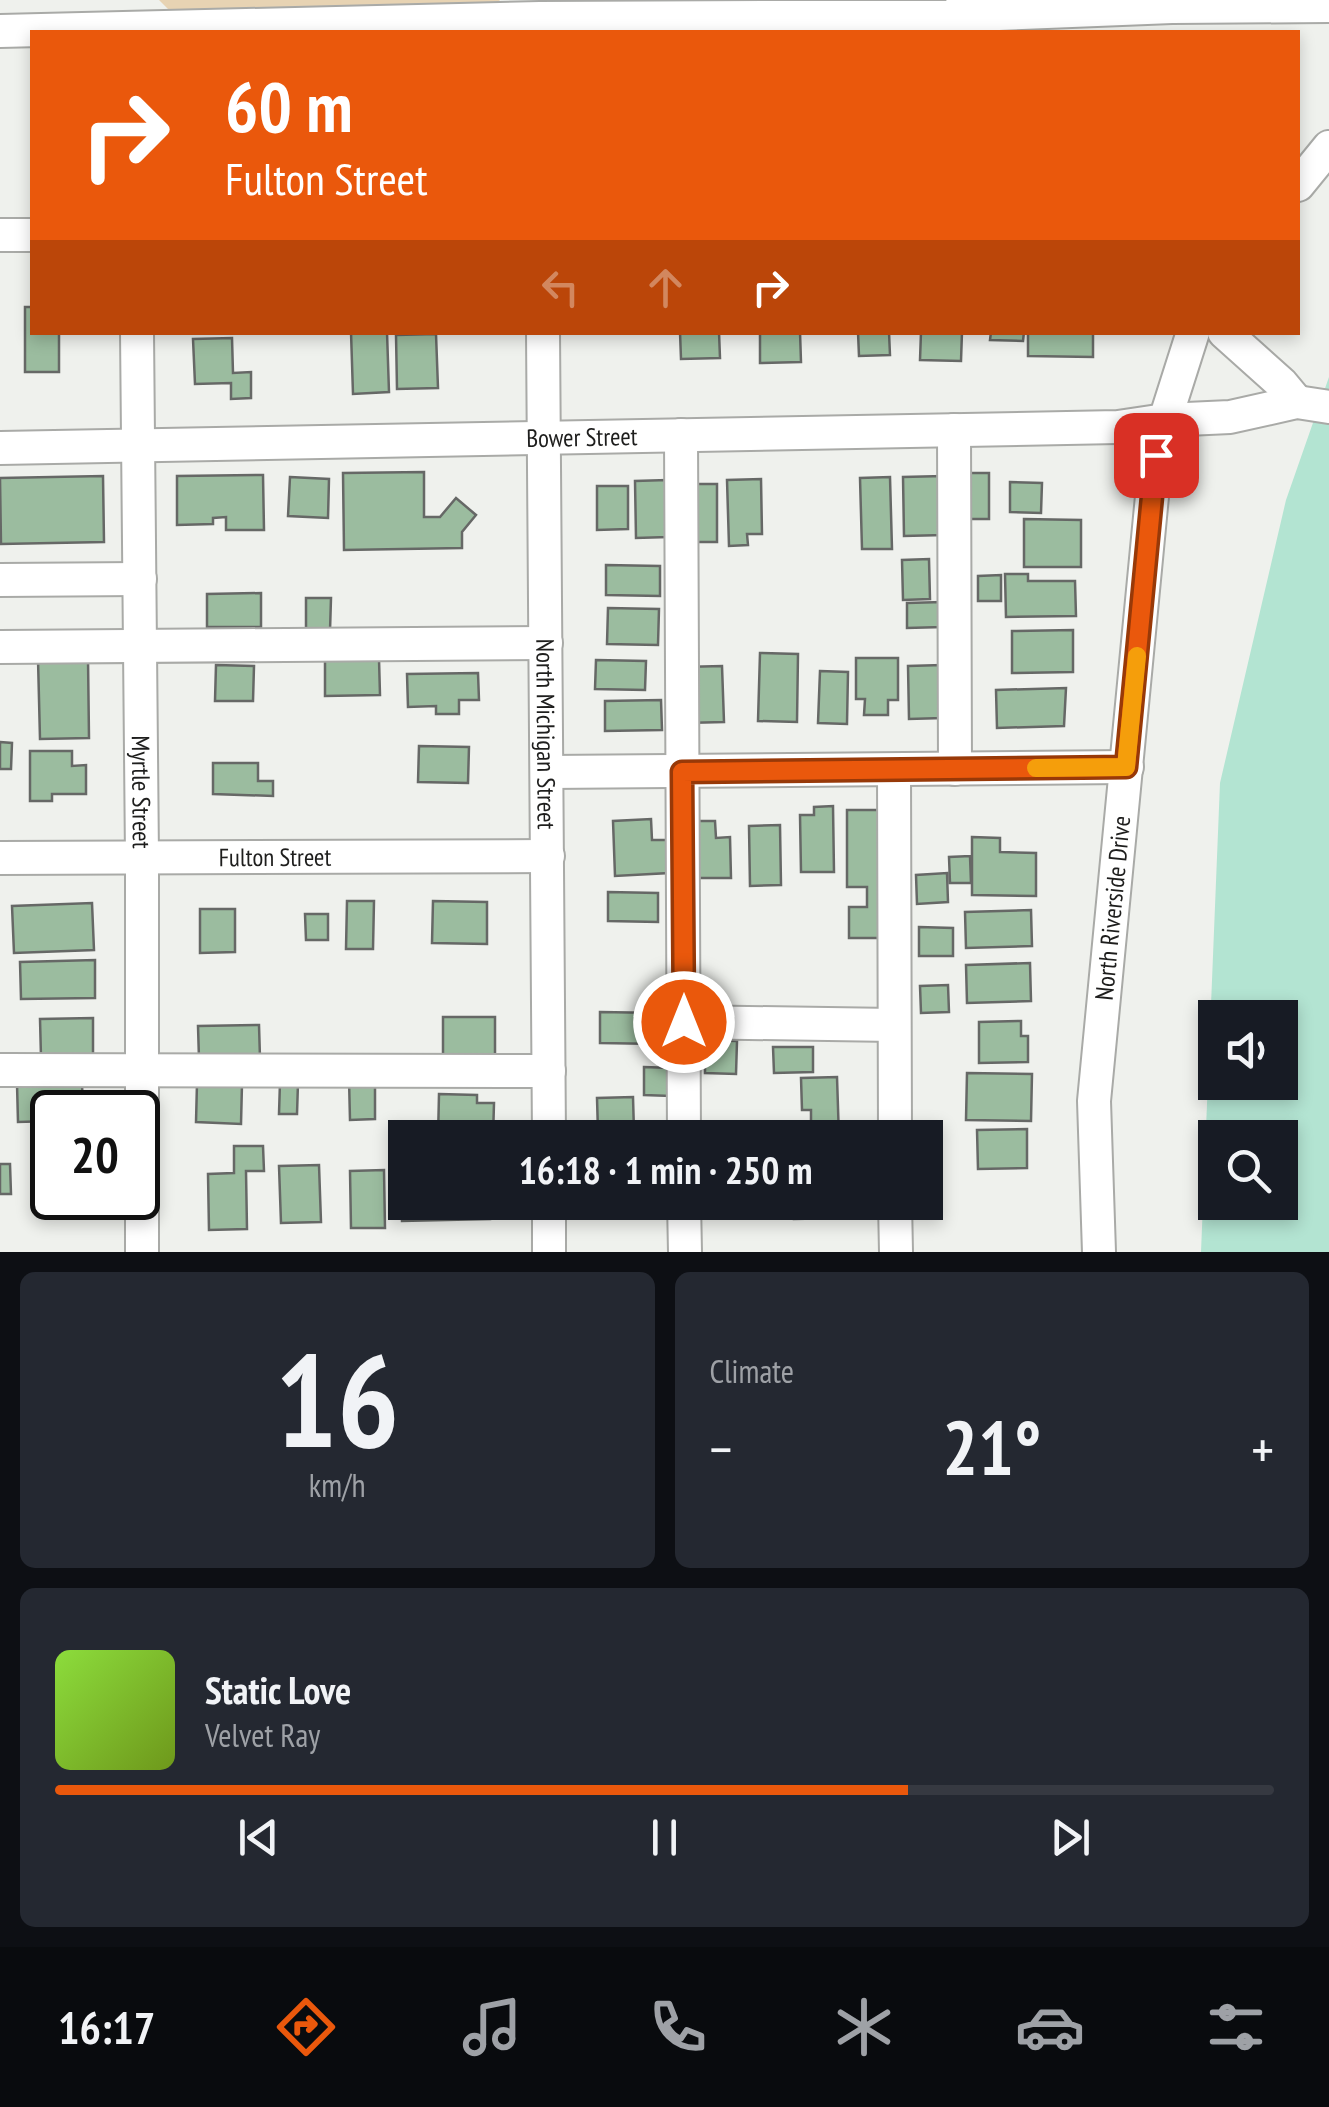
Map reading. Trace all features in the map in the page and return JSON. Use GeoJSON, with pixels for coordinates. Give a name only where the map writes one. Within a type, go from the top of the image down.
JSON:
{"type":"FeatureCollection","features":[{"type":"Feature","properties":{"kind":"street"},"geometry":{"type":"LineString","coordinates":[[0,31],[134,21],[946,8],[1173,13],[1329,6]]}},
{"type":"Feature","properties":{"kind":"street"},"geometry":{"type":"LineString","coordinates":[[1300,183],[1329,147]]}},
{"type":"Feature","properties":{"kind":"street"},"geometry":{"type":"LineString","coordinates":[[0,235],[30,235]]}},
{"type":"Feature","properties":{"kind":"street","name":"Myrtle Street"},"geometry":{"type":"LineString","coordinates":[[137,335],[142,1252]]}},
{"type":"Feature","properties":{"kind":"street","name":"North Michigan Street"},"geometry":{"type":"LineString","coordinates":[[543,335],[549,1120]]}},
{"type":"Feature","properties":{"kind":"street","name":"North Riverside Drive"},"geometry":{"type":"LineString","coordinates":[[1099,1252],[1094,1101],[1156,455],[1192,335]]}},
{"type":"Feature","properties":{"kind":"street"},"geometry":{"type":"LineString","coordinates":[[1227,335],[1282,384],[1313,404]]}},
{"type":"Feature","properties":{"kind":"street","name":"Bower Street"},"geometry":{"type":"LineString","coordinates":[[0,448],[1118,426],[1230,417],[1313,404]]}},
{"type":"Feature","properties":{"kind":"street"},"geometry":{"type":"LineString","coordinates":[[954,430],[955,769]]}},
{"type":"Feature","properties":{"kind":"street"},"geometry":{"type":"LineString","coordinates":[[681,435],[684,1120]]}},
{"type":"Feature","properties":{"kind":"street"},"geometry":{"type":"LineString","coordinates":[[0,580],[140,579]]}},
{"type":"Feature","properties":{"kind":"street"},"geometry":{"type":"LineString","coordinates":[[0,647],[546,642]]}},
{"type":"Feature","properties":{"kind":"street"},"geometry":{"type":"LineString","coordinates":[[548,772],[1126,767]]}},
{"type":"Feature","properties":{"kind":"street"},"geometry":{"type":"LineString","coordinates":[[894,770],[895,1120]]}},
{"type":"Feature","properties":{"kind":"street","name":"Fulton Street"},"geometry":{"type":"LineString","coordinates":[[0,858],[548,856]]}},
{"type":"Feature","properties":{"kind":"street"},"geometry":{"type":"LineString","coordinates":[[684,1022],[894,1025]]}},
{"type":"Feature","properties":{"kind":"street"},"geometry":{"type":"LineString","coordinates":[[0,1070],[548,1071]]}},
{"type":"Feature","properties":{"kind":"street"},"geometry":{"type":"LineString","coordinates":[[549,1220],[549,1252]]}},
{"type":"Feature","properties":{"kind":"street"},"geometry":{"type":"LineString","coordinates":[[684,1220],[685,1252]]}},
{"type":"Feature","properties":{"kind":"street"},"geometry":{"type":"LineString","coordinates":[[895,1220],[896,1252]]}},
{"type":"Feature","properties":{"kind":"shaded area"},"geometry":{"type":"Polygon","coordinates":[[[159,0],[500,0],[170,11],[159,0]]]}},
{"type":"Feature","properties":{"kind":"shaded area"},"geometry":{"type":"Polygon","coordinates":[[[1329,377],[1329,1252],[1201,1252],[1202,1220],[1298,1220],[1298,1120],[1206,1120],[1207,1100],[1298,1100],[1298,1000],[1211,1000],[1220,783],[1286,500],[1329,377]]]}},
{"type":"Feature","properties":{"kind":"building"},"geometry":{"type":"Polygon","coordinates":[[[25,307],[30,307],[30,335],[59,335],[59,372],[25,372],[25,307]]]}},
{"type":"Feature","properties":{"kind":"building"},"geometry":{"type":"Polygon","coordinates":[[[351,335],[387,335],[389,392],[353,394],[351,335]]]}},
{"type":"Feature","properties":{"kind":"building"},"geometry":{"type":"Polygon","coordinates":[[[396,335],[436,335],[438,388],[397,389],[396,335]]]}},
{"type":"Feature","properties":{"kind":"building"},"geometry":{"type":"Polygon","coordinates":[[[680,335],[719,335],[720,358],[681,359],[680,335]]]}},
{"type":"Feature","properties":{"kind":"building"},"geometry":{"type":"Polygon","coordinates":[[[760,335],[800,335],[801,362],[760,363],[760,335]]]}},
{"type":"Feature","properties":{"kind":"building"},"geometry":{"type":"Polygon","coordinates":[[[858,335],[889,335],[890,355],[859,356],[858,335]]]}},
{"type":"Feature","properties":{"kind":"building"},"geometry":{"type":"Polygon","coordinates":[[[921,335],[962,335],[961,361],[920,360],[921,335]]]}},
{"type":"Feature","properties":{"kind":"building"},"geometry":{"type":"Polygon","coordinates":[[[991,335],[1024,335],[1023,341],[990,340],[991,335]]]}},
{"type":"Feature","properties":{"kind":"building"},"geometry":{"type":"Polygon","coordinates":[[[1028,335],[1093,335],[1093,357],[1028,356],[1028,335]]]}},
{"type":"Feature","properties":{"kind":"building"},"geometry":{"type":"Polygon","coordinates":[[[232,338],[233,373],[251,372],[251,398],[231,399],[231,383],[195,384],[193,339],[232,338]]]}},
{"type":"Feature","properties":{"kind":"building"},"geometry":{"type":"Polygon","coordinates":[[[424,472],[424,517],[440,517],[456,498],[476,515],[462,532],[462,548],[344,550],[343,473],[424,472]]]}},
{"type":"Feature","properties":{"kind":"building"},"geometry":{"type":"Polygon","coordinates":[[[958,473],[989,473],[989,519],[959,519],[958,473]]]}},
{"type":"Feature","properties":{"kind":"building"},"geometry":{"type":"Polygon","coordinates":[[[263,475],[264,530],[226,530],[226,517],[213,518],[213,524],[177,525],[177,476],[263,475]]]}},
{"type":"Feature","properties":{"kind":"building"},"geometry":{"type":"Polygon","coordinates":[[[103,476],[104,542],[1,544],[0,478],[103,476]]]}},
{"type":"Feature","properties":{"kind":"building"},"geometry":{"type":"Polygon","coordinates":[[[943,476],[944,535],[904,536],[903,477],[943,476]]]}},
{"type":"Feature","properties":{"kind":"building"},"geometry":{"type":"Polygon","coordinates":[[[290,477],[329,479],[328,518],[288,516],[290,477]]]}},
{"type":"Feature","properties":{"kind":"building"},"geometry":{"type":"Polygon","coordinates":[[[890,477],[892,549],[862,549],[860,478],[890,477]]]}},
{"type":"Feature","properties":{"kind":"building"},"geometry":{"type":"Polygon","coordinates":[[[761,479],[762,534],[747,534],[748,545],[729,546],[727,480],[761,479]]]}},
{"type":"Feature","properties":{"kind":"building"},"geometry":{"type":"Polygon","coordinates":[[[667,480],[668,537],[636,538],[635,481],[667,480]]]}},
{"type":"Feature","properties":{"kind":"building"},"geometry":{"type":"Polygon","coordinates":[[[1010,482],[1042,483],[1041,513],[1010,512],[1010,482]]]}},
{"type":"Feature","properties":{"kind":"building"},"geometry":{"type":"Polygon","coordinates":[[[685,484],[717,484],[717,542],[685,542],[685,484]]]}},
{"type":"Feature","properties":{"kind":"building"},"geometry":{"type":"Polygon","coordinates":[[[597,486],[628,486],[628,529],[597,530],[597,486]]]}},
{"type":"Feature","properties":{"kind":"building"},"geometry":{"type":"Polygon","coordinates":[[[1024,519],[1081,520],[1081,567],[1024,567],[1024,519]]]}},
{"type":"Feature","properties":{"kind":"building"},"geometry":{"type":"Polygon","coordinates":[[[929,559],[930,599],[903,600],[902,560],[929,559]]]}},
{"type":"Feature","properties":{"kind":"building"},"geometry":{"type":"Polygon","coordinates":[[[606,565],[660,566],[660,596],[606,595],[606,565]]]}},
{"type":"Feature","properties":{"kind":"building"},"geometry":{"type":"Polygon","coordinates":[[[1005,574],[1028,574],[1028,581],[1075,581],[1076,616],[1006,617],[1005,574]]]}},
{"type":"Feature","properties":{"kind":"building"},"geometry":{"type":"Polygon","coordinates":[[[1001,575],[1001,601],[978,601],[978,576],[1001,575]]]}},
{"type":"Feature","properties":{"kind":"building"},"geometry":{"type":"Polygon","coordinates":[[[261,593],[261,627],[207,627],[207,594],[261,593]]]}},
{"type":"Feature","properties":{"kind":"building"},"geometry":{"type":"Polygon","coordinates":[[[306,598],[331,598],[330,631],[306,630],[306,598]]]}},
{"type":"Feature","properties":{"kind":"building"},"geometry":{"type":"Polygon","coordinates":[[[942,602],[943,627],[907,628],[907,603],[942,602]]]}},
{"type":"Feature","properties":{"kind":"building"},"geometry":{"type":"Polygon","coordinates":[[[608,608],[659,609],[658,645],[607,644],[608,608]]]}},
{"type":"Feature","properties":{"kind":"building"},"geometry":{"type":"Polygon","coordinates":[[[1073,630],[1073,672],[1012,673],[1012,631],[1073,630]]]}},
{"type":"Feature","properties":{"kind":"building"},"geometry":{"type":"Polygon","coordinates":[[[760,653],[798,654],[797,722],[758,721],[760,653]]]}},
{"type":"Feature","properties":{"kind":"building"},"geometry":{"type":"Polygon","coordinates":[[[88,658],[89,738],[40,739],[38,659],[88,658]]]}},
{"type":"Feature","properties":{"kind":"building"},"geometry":{"type":"Polygon","coordinates":[[[856,658],[898,658],[898,700],[888,700],[888,715],[864,715],[865,699],[856,699],[856,658]]]}},
{"type":"Feature","properties":{"kind":"building"},"geometry":{"type":"Polygon","coordinates":[[[379,659],[380,695],[325,696],[325,660],[379,659]]]}},
{"type":"Feature","properties":{"kind":"building"},"geometry":{"type":"Polygon","coordinates":[[[596,660],[646,661],[645,690],[595,689],[596,660]]]}},
{"type":"Feature","properties":{"kind":"building"},"geometry":{"type":"Polygon","coordinates":[[[216,665],[254,666],[253,701],[215,701],[216,665]]]}},
{"type":"Feature","properties":{"kind":"building"},"geometry":{"type":"Polygon","coordinates":[[[942,665],[943,718],[909,719],[908,666],[942,665]]]}},
{"type":"Feature","properties":{"kind":"building"},"geometry":{"type":"Polygon","coordinates":[[[722,666],[724,722],[685,723],[683,667],[722,666]]]}},
{"type":"Feature","properties":{"kind":"building"},"geometry":{"type":"Polygon","coordinates":[[[820,671],[848,672],[847,724],[818,723],[820,671]]]}},
{"type":"Feature","properties":{"kind":"building"},"geometry":{"type":"Polygon","coordinates":[[[478,673],[479,700],[459,700],[459,714],[436,714],[436,706],[408,707],[407,674],[478,673]]]}},
{"type":"Feature","properties":{"kind":"building"},"geometry":{"type":"Polygon","coordinates":[[[1066,688],[1064,726],[997,728],[996,690],[1066,688]]]}},
{"type":"Feature","properties":{"kind":"building"},"geometry":{"type":"Polygon","coordinates":[[[661,700],[662,730],[605,731],[605,701],[661,700]]]}},
{"type":"Feature","properties":{"kind":"building"},"geometry":{"type":"Polygon","coordinates":[[[0,742],[12,743],[11,769],[0,769],[0,742]]]}},
{"type":"Feature","properties":{"kind":"building"},"geometry":{"type":"Polygon","coordinates":[[[419,746],[469,747],[468,783],[418,782],[419,746]]]}},
{"type":"Feature","properties":{"kind":"building"},"geometry":{"type":"Polygon","coordinates":[[[30,751],[72,751],[72,766],[86,765],[86,794],[52,794],[52,801],[30,801],[30,751]]]}},
{"type":"Feature","properties":{"kind":"building"},"geometry":{"type":"Polygon","coordinates":[[[213,763],[258,763],[258,781],[273,781],[273,796],[213,794],[213,763]]]}},
{"type":"Feature","properties":{"kind":"building"},"geometry":{"type":"Polygon","coordinates":[[[833,806],[834,872],[801,872],[800,815],[814,815],[814,807],[833,806]]]}},
{"type":"Feature","properties":{"kind":"building"},"geometry":{"type":"Polygon","coordinates":[[[847,810],[883,810],[883,938],[849,938],[849,907],[867,907],[867,887],[847,887],[847,810]]]}},
{"type":"Feature","properties":{"kind":"building"},"geometry":{"type":"Polygon","coordinates":[[[651,819],[652,840],[667,840],[669,873],[615,876],[613,821],[651,819]]]}},
{"type":"Feature","properties":{"kind":"building"},"geometry":{"type":"Polygon","coordinates":[[[690,821],[715,821],[716,838],[730,837],[731,878],[691,878],[690,821]]]}},
{"type":"Feature","properties":{"kind":"building"},"geometry":{"type":"Polygon","coordinates":[[[780,825],[781,885],[750,886],[749,826],[780,825]]]}},
{"type":"Feature","properties":{"kind":"building"},"geometry":{"type":"Polygon","coordinates":[[[972,837],[1000,838],[1000,852],[1036,853],[1036,896],[972,895],[972,837]]]}},
{"type":"Feature","properties":{"kind":"building"},"geometry":{"type":"Polygon","coordinates":[[[970,856],[971,883],[950,883],[949,857],[970,856]]]}},
{"type":"Feature","properties":{"kind":"building"},"geometry":{"type":"Polygon","coordinates":[[[947,873],[948,902],[917,904],[916,875],[947,873]]]}},
{"type":"Feature","properties":{"kind":"building"},"geometry":{"type":"Polygon","coordinates":[[[608,892],[658,893],[658,922],[608,921],[608,892]]]}},
{"type":"Feature","properties":{"kind":"building"},"geometry":{"type":"Polygon","coordinates":[[[347,901],[374,901],[373,949],[346,949],[347,901]]]}},
{"type":"Feature","properties":{"kind":"building"},"geometry":{"type":"Polygon","coordinates":[[[433,901],[487,902],[487,944],[432,943],[433,901]]]}},
{"type":"Feature","properties":{"kind":"building"},"geometry":{"type":"Polygon","coordinates":[[[92,903],[94,950],[14,953],[12,906],[92,903]]]}},
{"type":"Feature","properties":{"kind":"building"},"geometry":{"type":"Polygon","coordinates":[[[200,909],[235,909],[235,952],[200,953],[200,909]]]}},
{"type":"Feature","properties":{"kind":"building"},"geometry":{"type":"Polygon","coordinates":[[[1031,910],[1032,946],[966,948],[965,912],[1031,910]]]}},
{"type":"Feature","properties":{"kind":"building"},"geometry":{"type":"Polygon","coordinates":[[[305,914],[328,914],[328,940],[306,940],[305,914]]]}},
{"type":"Feature","properties":{"kind":"building"},"geometry":{"type":"Polygon","coordinates":[[[919,927],[953,928],[953,956],[919,956],[919,927]]]}},
{"type":"Feature","properties":{"kind":"building"},"geometry":{"type":"Polygon","coordinates":[[[95,960],[95,998],[21,999],[20,962],[95,960]]]}},
{"type":"Feature","properties":{"kind":"building"},"geometry":{"type":"Polygon","coordinates":[[[1030,963],[1031,1001],[967,1003],[966,965],[1030,963]]]}},
{"type":"Feature","properties":{"kind":"building"},"geometry":{"type":"Polygon","coordinates":[[[948,985],[949,1012],[921,1013],[920,986],[948,985]]]}},
{"type":"Feature","properties":{"kind":"building"},"geometry":{"type":"Polygon","coordinates":[[[600,1012],[659,1013],[659,1044],[600,1043],[600,1012]]]}},
{"type":"Feature","properties":{"kind":"building"},"geometry":{"type":"Polygon","coordinates":[[[443,1017],[495,1017],[495,1054],[443,1055],[443,1017]]]}},
{"type":"Feature","properties":{"kind":"building"},"geometry":{"type":"Polygon","coordinates":[[[93,1018],[93,1056],[41,1057],[40,1019],[93,1018]]]}},
{"type":"Feature","properties":{"kind":"building"},"geometry":{"type":"Polygon","coordinates":[[[1021,1021],[1021,1036],[1028,1036],[1028,1062],[979,1063],[979,1022],[1021,1021]]]}},
{"type":"Feature","properties":{"kind":"building"},"geometry":{"type":"Polygon","coordinates":[[[259,1025],[260,1058],[199,1059],[198,1026],[259,1025]]]}},
{"type":"Feature","properties":{"kind":"building"},"geometry":{"type":"Polygon","coordinates":[[[705,1040],[737,1041],[736,1074],[705,1073],[705,1040]]]}},
{"type":"Feature","properties":{"kind":"building"},"geometry":{"type":"Polygon","coordinates":[[[773,1047],[813,1047],[813,1072],[774,1073],[773,1047]]]}},
{"type":"Feature","properties":{"kind":"building"},"geometry":{"type":"Polygon","coordinates":[[[644,1067],[672,1068],[671,1096],[644,1095],[644,1067]]]}},
{"type":"Feature","properties":{"kind":"building"},"geometry":{"type":"Polygon","coordinates":[[[967,1073],[1032,1074],[1031,1121],[966,1120],[967,1073]]]}},
{"type":"Feature","properties":{"kind":"building"},"geometry":{"type":"Polygon","coordinates":[[[837,1077],[838,1120],[811,1120],[811,1110],[802,1110],[801,1078],[837,1077]]]}},
{"type":"Feature","properties":{"kind":"building"},"geometry":{"type":"Polygon","coordinates":[[[349,1079],[375,1079],[375,1119],[350,1120],[349,1079]]]}},
{"type":"Feature","properties":{"kind":"building"},"geometry":{"type":"Polygon","coordinates":[[[280,1082],[298,1083],[297,1114],[279,1114],[280,1082]]]}},
{"type":"Feature","properties":{"kind":"building"},"geometry":{"type":"Polygon","coordinates":[[[82,1083],[82,1090],[30,1090],[30,1122],[18,1122],[17,1084],[82,1083]]]}},
{"type":"Feature","properties":{"kind":"building"},"geometry":{"type":"Polygon","coordinates":[[[197,1083],[242,1084],[241,1124],[196,1122],[197,1083]]]}},
{"type":"Feature","properties":{"kind":"building"},"geometry":{"type":"Polygon","coordinates":[[[439,1094],[477,1095],[477,1103],[494,1103],[494,1120],[438,1120],[439,1094]]]}},
{"type":"Feature","properties":{"kind":"building"},"geometry":{"type":"Polygon","coordinates":[[[633,1097],[634,1120],[598,1120],[597,1098],[633,1097]]]}},
{"type":"Feature","properties":{"kind":"building"},"geometry":{"type":"Polygon","coordinates":[[[1027,1129],[1027,1168],[978,1169],[977,1130],[1027,1129]]]}},
{"type":"Feature","properties":{"kind":"building"},"geometry":{"type":"Polygon","coordinates":[[[234,1146],[263,1146],[264,1171],[246,1171],[247,1229],[209,1230],[208,1174],[234,1173],[234,1146]]]}},
{"type":"Feature","properties":{"kind":"building"},"geometry":{"type":"Polygon","coordinates":[[[0,1164],[10,1164],[11,1194],[0,1194],[0,1164]]]}},
{"type":"Feature","properties":{"kind":"building"},"geometry":{"type":"Polygon","coordinates":[[[319,1165],[321,1222],[281,1223],[279,1166],[319,1165]]]}},
{"type":"Feature","properties":{"kind":"building"},"geometry":{"type":"Polygon","coordinates":[[[384,1170],[385,1228],[351,1228],[350,1171],[384,1170]]]}},
{"type":"Feature","properties":{"kind":"slow traffic"},"geometry":{"type":"LineString","coordinates":[[1036,768],[1126,767],[1137,656]]}},
{"type":"Feature","properties":{"kind":"route"},"geometry":{"type":"LineString","coordinates":[[684,1022],[682,772],[1126,767],[1156,455]]}}]}
